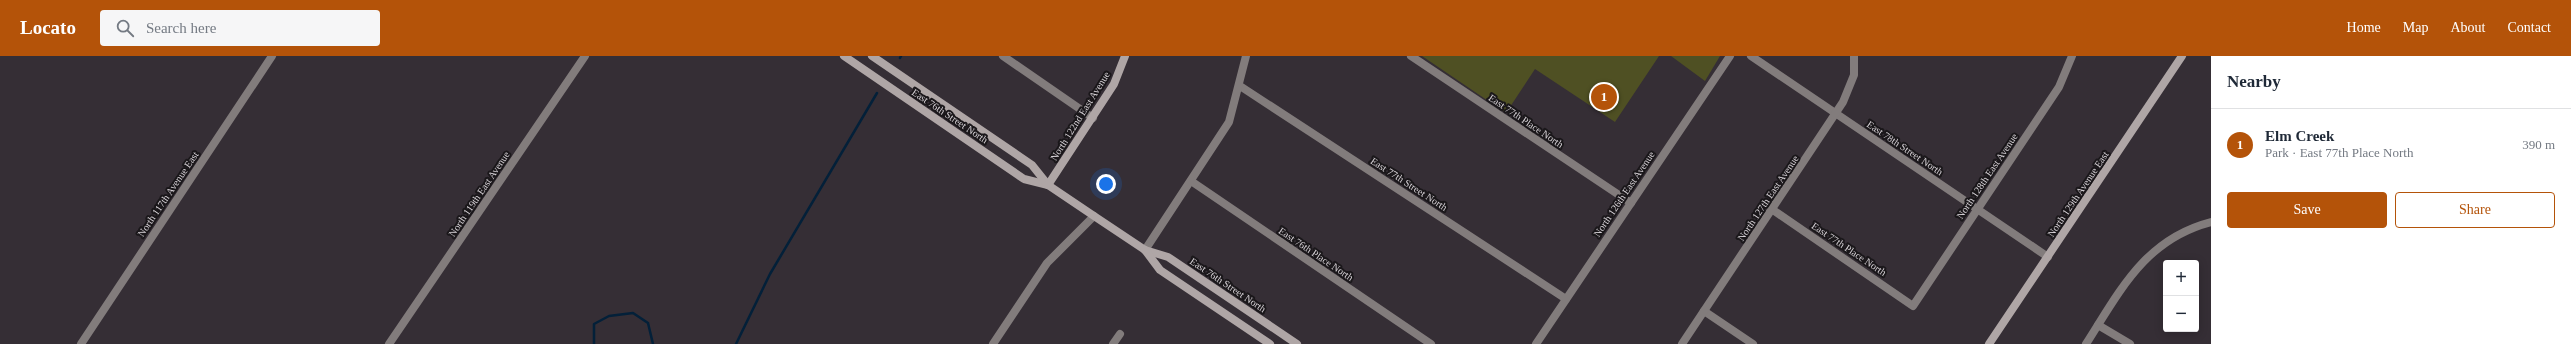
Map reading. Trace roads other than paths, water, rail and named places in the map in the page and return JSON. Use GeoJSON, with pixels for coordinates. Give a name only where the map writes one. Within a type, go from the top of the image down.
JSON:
{"type":"FeatureCollection","features":[{"type":"Feature","properties":{"kind":"main road","name":"East 76th Street North"},"geometry":{"type":"LineString","coordinates":[[844,56],[1024,179],[1048,185]]}},
{"type":"Feature","properties":{"kind":"main road","name":"East 76th Street North"},"geometry":{"type":"LineString","coordinates":[[872,56],[1032,165],[1048,185],[1145,250],[1168,257],[1297,344]]}},
{"type":"Feature","properties":{"kind":"main road","name":"North 122nd East Avenue"},"geometry":{"type":"LineString","coordinates":[[1048,185],[1114,84],[1126,56]]}},
{"type":"Feature","properties":{"kind":"main road","name":"North 129th Avenue East"},"geometry":{"type":"LineString","coordinates":[[1989,344],[2182,56]]}},
{"type":"Feature","properties":{"kind":"main road","name":"East 76th Street North"},"geometry":{"type":"LineString","coordinates":[[1145,250],[1160,270],[1270,344]]}},
{"type":"Feature","properties":{"kind":"street","name":"North 117th Avenue East"},"geometry":{"type":"LineString","coordinates":[[81,344],[272,56]]}},
{"type":"Feature","properties":{"kind":"street","name":"North 119th East Avenue"},"geometry":{"type":"LineString","coordinates":[[389,344],[585,56]]}},
{"type":"Feature","properties":{"kind":"street"},"geometry":{"type":"LineString","coordinates":[[1003,56],[1093,118]]}},
{"type":"Feature","properties":{"kind":"street"},"geometry":{"type":"LineString","coordinates":[[1145,250],[1229,122],[1240,86],[1246,56]]}},
{"type":"Feature","properties":{"kind":"street","name":"East 77th Place North"},"geometry":{"type":"LineString","coordinates":[[1411,56],[1630,203]]}},
{"type":"Feature","properties":{"kind":"street","name":"North 126th East Avenue"},"geometry":{"type":"LineString","coordinates":[[1536,344],[1730,56]]}},
{"type":"Feature","properties":{"kind":"street","name":"East 78th Street North"},"geometry":{"type":"LineString","coordinates":[[1751,56],[2048,257]]}},
{"type":"Feature","properties":{"kind":"street","name":"North 127th East Avenue"},"geometry":{"type":"LineString","coordinates":[[1682,344],[1836,114],[1850,90],[1854,75],[1854,56]]}},
{"type":"Feature","properties":{"kind":"street","name":"North 128th East Avenue"},"geometry":{"type":"LineString","coordinates":[[1913,306],[2059,87],[2072,56]]}},
{"type":"Feature","properties":{"kind":"street","name":"East 77th Street North"},"geometry":{"type":"LineString","coordinates":[[1240,86],[1566,299]]}},
{"type":"Feature","properties":{"kind":"street","name":"East 76th Place North"},"geometry":{"type":"LineString","coordinates":[[1191,181],[1431,344]]}},
{"type":"Feature","properties":{"kind":"street","name":"East 77th Place North"},"geometry":{"type":"LineString","coordinates":[[1773,210],[1913,306]]}},
{"type":"Feature","properties":{"kind":"street"},"geometry":{"type":"LineString","coordinates":[[993,344],[1047,263],[1094,216]]}},
{"type":"Feature","properties":{"kind":"street"},"geometry":{"type":"LineString","coordinates":[[2086,344],[2135,270],[2150,254],[2180,232],[2211,222]]}},
{"type":"Feature","properties":{"kind":"street"},"geometry":{"type":"LineString","coordinates":[[1704,311],[1753,344]]}},
{"type":"Feature","properties":{"kind":"street"},"geometry":{"type":"LineString","coordinates":[[2098,325],[2130,344]]}},
{"type":"Feature","properties":{"kind":"street"},"geometry":{"type":"LineString","coordinates":[[1113,344],[1120,334]]}},
{"type":"Feature","properties":{"kind":"waterway"},"geometry":{"type":"LineString","coordinates":[[736,344],[770,274],[877,93]]}},
{"type":"Feature","properties":{"kind":"waterway"},"geometry":{"type":"LineString","coordinates":[[594,344],[594,324],[609,316],[633,313],[648,323],[653,344]]}},
{"type":"Feature","properties":{"kind":"place","name":"Elm Creek"},"geometry":{"type":"Point","coordinates":[1604,97]}}]}
